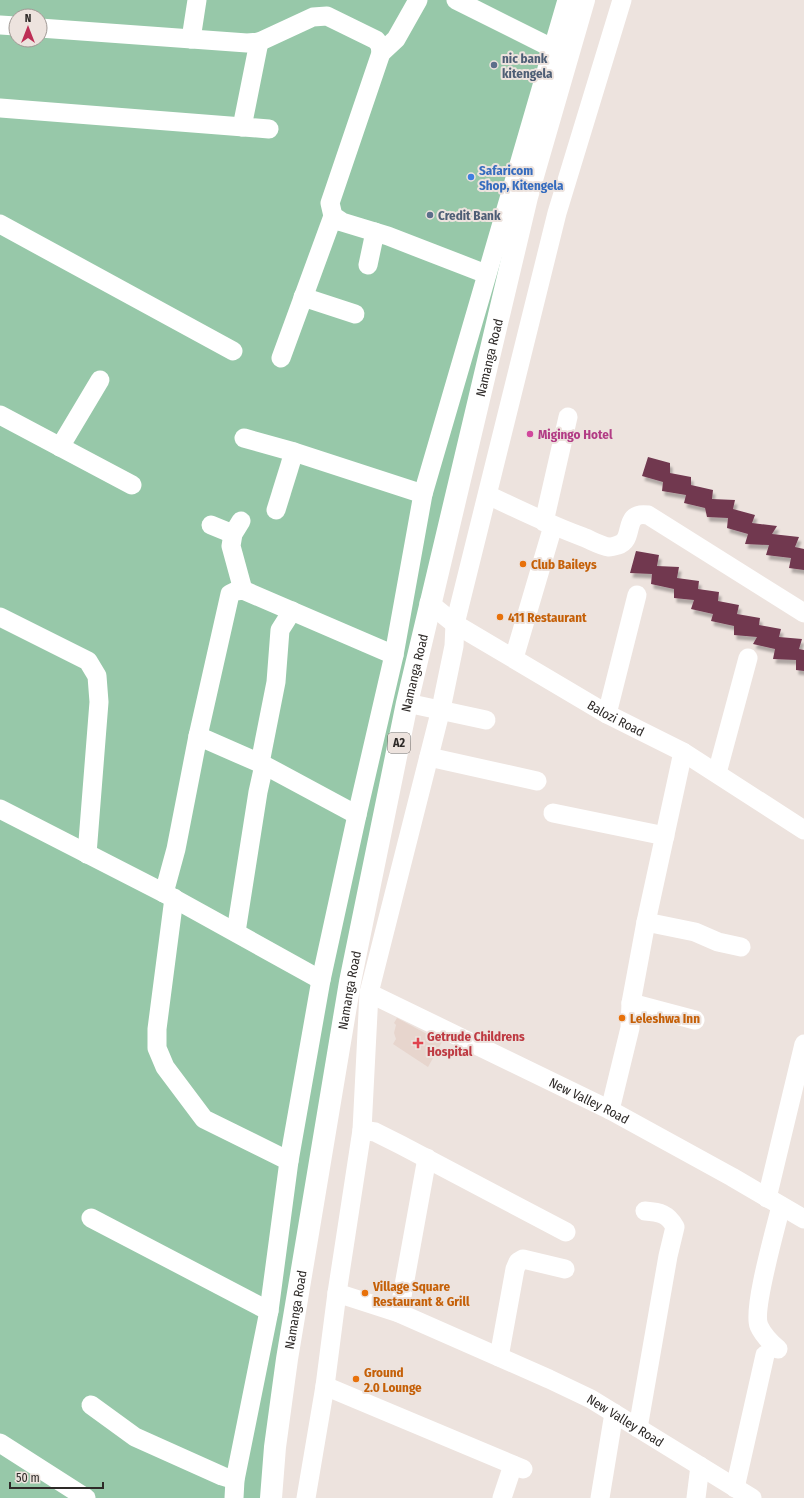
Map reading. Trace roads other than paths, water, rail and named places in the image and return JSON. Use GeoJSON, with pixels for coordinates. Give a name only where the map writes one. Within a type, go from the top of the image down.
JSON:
{"type":"FeatureCollection","features":[{"type":"Feature","properties":{"kind":"highway","name":"Namanga Road"},"geometry":{"type":"LineString","coordinates":[[270,1498],[275,1447],[287,1359],[350,982],[407,703],[429,603],[527,197],[584,0]]}},
{"type":"Feature","properties":{"kind":"street"},"geometry":{"type":"LineString","coordinates":[[191,39],[197,0]]}},
{"type":"Feature","properties":{"kind":"street"},"geometry":{"type":"LineString","coordinates":[[381,53],[396,39],[418,0]]}},
{"type":"Feature","properties":{"kind":"street"},"geometry":{"type":"LineString","coordinates":[[456,0],[552,48]]}},
{"type":"Feature","properties":{"kind":"street"},"geometry":{"type":"LineString","coordinates":[[234,1489],[269,1311],[289,1161],[321,980],[394,655],[423,494],[567,0]]}},
{"type":"Feature","properties":{"kind":"street"},"geometry":{"type":"LineString","coordinates":[[306,1498],[325,1386],[337,1294],[362,1130],[369,993],[441,709],[454,646],[455,624],[557,213],[622,0]]}},
{"type":"Feature","properties":{"kind":"street"},"geometry":{"type":"LineString","coordinates":[[48,29],[246,43],[258,42],[312,17],[327,16],[376,40],[380,45],[381,53],[330,203],[333,216],[281,358]]}},
{"type":"Feature","properties":{"kind":"street"},"geometry":{"type":"LineString","coordinates":[[242,127],[258,42]]}},
{"type":"Feature","properties":{"kind":"street"},"geometry":{"type":"LineString","coordinates":[[0,108],[270,130]]}},
{"type":"Feature","properties":{"kind":"street"},"geometry":{"type":"LineString","coordinates":[[333,216],[342,222],[375,232],[486,274]]}},
{"type":"Feature","properties":{"kind":"street"},"geometry":{"type":"LineString","coordinates":[[0,224],[233,351]]}},
{"type":"Feature","properties":{"kind":"street"},"geometry":{"type":"LineString","coordinates":[[368,266],[375,232]]}},
{"type":"Feature","properties":{"kind":"street"},"geometry":{"type":"LineString","coordinates":[[303,297],[355,314]]}},
{"type":"Feature","properties":{"kind":"street"},"geometry":{"type":"LineString","coordinates":[[60,447],[100,380]]}},
{"type":"Feature","properties":{"kind":"street"},"geometry":{"type":"LineString","coordinates":[[0,414],[132,485]]}},
{"type":"Feature","properties":{"kind":"street"},"geometry":{"type":"LineString","coordinates":[[514,658],[548,524],[568,417]]}},
{"type":"Feature","properties":{"kind":"street"},"geometry":{"type":"LineString","coordinates":[[244,438],[294,452],[423,494]]}},
{"type":"Feature","properties":{"kind":"street"},"geometry":{"type":"LineString","coordinates":[[276,510],[294,452]]}},
{"type":"Feature","properties":{"kind":"street"},"geometry":{"type":"LineString","coordinates":[[488,495],[548,524],[609,547],[622,544],[626,540],[632,520],[636,516],[641,514],[648,515],[750,581],[804,613]]}},
{"type":"Feature","properties":{"kind":"street"},"geometry":{"type":"LineString","coordinates":[[211,525],[237,528],[231,546],[243,590]]}},
{"type":"Feature","properties":{"kind":"street"},"geometry":{"type":"LineString","coordinates":[[289,1161],[204,1119],[165,1067],[157,1048],[157,1029],[169,895],[176,848],[198,736],[230,594],[236,591],[243,590],[394,655]]}},
{"type":"Feature","properties":{"kind":"street"},"geometry":{"type":"LineString","coordinates":[[607,714],[637,595]]}},
{"type":"Feature","properties":{"kind":"street","name":"Balozi Road"},"geometry":{"type":"LineString","coordinates":[[429,603],[455,624],[607,714],[682,752],[718,773],[804,830]]}},
{"type":"Feature","properties":{"kind":"street"},"geometry":{"type":"LineString","coordinates":[[236,932],[276,682],[280,630],[292,611]]}},
{"type":"Feature","properties":{"kind":"street"},"geometry":{"type":"LineString","coordinates":[[0,617],[88,661],[97,676],[100,702],[87,854]]}},
{"type":"Feature","properties":{"kind":"street"},"geometry":{"type":"LineString","coordinates":[[718,773],[748,658]]}},
{"type":"Feature","properties":{"kind":"street"},"geometry":{"type":"LineString","coordinates":[[407,703],[441,709],[486,720]]}},
{"type":"Feature","properties":{"kind":"street"},"geometry":{"type":"LineString","coordinates":[[198,736],[262,764],[357,815]]}},
{"type":"Feature","properties":{"kind":"street"},"geometry":{"type":"LineString","coordinates":[[610,1110],[630,1028],[631,1003],[646,922],[682,752]]}},
{"type":"Feature","properties":{"kind":"street"},"geometry":{"type":"LineString","coordinates":[[429,757],[537,781]]}},
{"type":"Feature","properties":{"kind":"street"},"geometry":{"type":"LineString","coordinates":[[0,809],[169,895],[321,980]]}},
{"type":"Feature","properties":{"kind":"street"},"geometry":{"type":"LineString","coordinates":[[553,813],[664,836]]}},
{"type":"Feature","properties":{"kind":"street"},"geometry":{"type":"LineString","coordinates":[[646,922],[695,932],[718,942],[742,947]]}},
{"type":"Feature","properties":{"kind":"street","name":"New Valley Road"},"geometry":{"type":"LineString","coordinates":[[369,993],[610,1110],[804,1219]]}},
{"type":"Feature","properties":{"kind":"street"},"geometry":{"type":"LineString","coordinates":[[631,1003],[695,1020]]}},
{"type":"Feature","properties":{"kind":"street"},"geometry":{"type":"LineString","coordinates":[[736,1488],[771,1352],[758,1325],[759,1303],[774,1202],[804,1044]]}},
{"type":"Feature","properties":{"kind":"street"},"geometry":{"type":"LineString","coordinates":[[362,1130],[375,1132],[566,1232]]}},
{"type":"Feature","properties":{"kind":"street"},"geometry":{"type":"LineString","coordinates":[[399,1313],[427,1158]]}},
{"type":"Feature","properties":{"kind":"street"},"geometry":{"type":"LineString","coordinates":[[638,1428],[668,1256],[675,1227],[671,1219],[661,1212],[645,1211]]}},
{"type":"Feature","properties":{"kind":"street"},"geometry":{"type":"LineString","coordinates":[[91,1218],[269,1311]]}},
{"type":"Feature","properties":{"kind":"street"},"geometry":{"type":"LineString","coordinates":[[499,1357],[515,1269],[518,1262],[523,1258],[565,1269]]}},
{"type":"Feature","properties":{"kind":"street","name":"New Valley Road"},"geometry":{"type":"LineString","coordinates":[[337,1294],[399,1313],[584,1395],[752,1498]]}},
{"type":"Feature","properties":{"kind":"street"},"geometry":{"type":"LineString","coordinates":[[325,1386],[518,1467],[502,1498]]}},
{"type":"Feature","properties":{"kind":"street"},"geometry":{"type":"LineString","coordinates":[[91,1405],[135,1437],[222,1476],[234,1489]]}},
{"type":"Feature","properties":{"kind":"street"},"geometry":{"type":"LineString","coordinates":[[600,1498],[614,1414]]}},
{"type":"Feature","properties":{"kind":"street"},"geometry":{"type":"LineString","coordinates":[[0,1443],[86,1498]]}},
{"type":"Feature","properties":{"kind":"street"},"geometry":{"type":"LineString","coordinates":[[696,1498],[700,1466]]}},
{"type":"Feature","properties":{"kind":"place","name":"nic bank kitengela"},"geometry":{"type":"Point","coordinates":[494,65]}},
{"type":"Feature","properties":{"kind":"place","name":"Safaricom Shop, Kitengela"},"geometry":{"type":"Point","coordinates":[471,177]}},
{"type":"Feature","properties":{"kind":"place","name":"Credit Bank"},"geometry":{"type":"Point","coordinates":[430,215]}},
{"type":"Feature","properties":{"kind":"place","name":"Migingo Hotel"},"geometry":{"type":"Point","coordinates":[530,434]}},
{"type":"Feature","properties":{"kind":"place","name":"Club Baileys"},"geometry":{"type":"Point","coordinates":[523,564]}},
{"type":"Feature","properties":{"kind":"place","name":"411 Restaurant"},"geometry":{"type":"Point","coordinates":[500,617]}},
{"type":"Feature","properties":{"kind":"place","name":"Leleshwa Inn"},"geometry":{"type":"Point","coordinates":[622,1018]}},
{"type":"Feature","properties":{"kind":"place","name":"Getrude Childrens Hospital"},"geometry":{"type":"Point","coordinates":[418,1043]}},
{"type":"Feature","properties":{"kind":"place","name":"Village Square Restaurant & Grill"},"geometry":{"type":"Point","coordinates":[365,1293]}},
{"type":"Feature","properties":{"kind":"place","name":"Ground 2.0 Lounge"},"geometry":{"type":"Point","coordinates":[356,1379]}}]}
